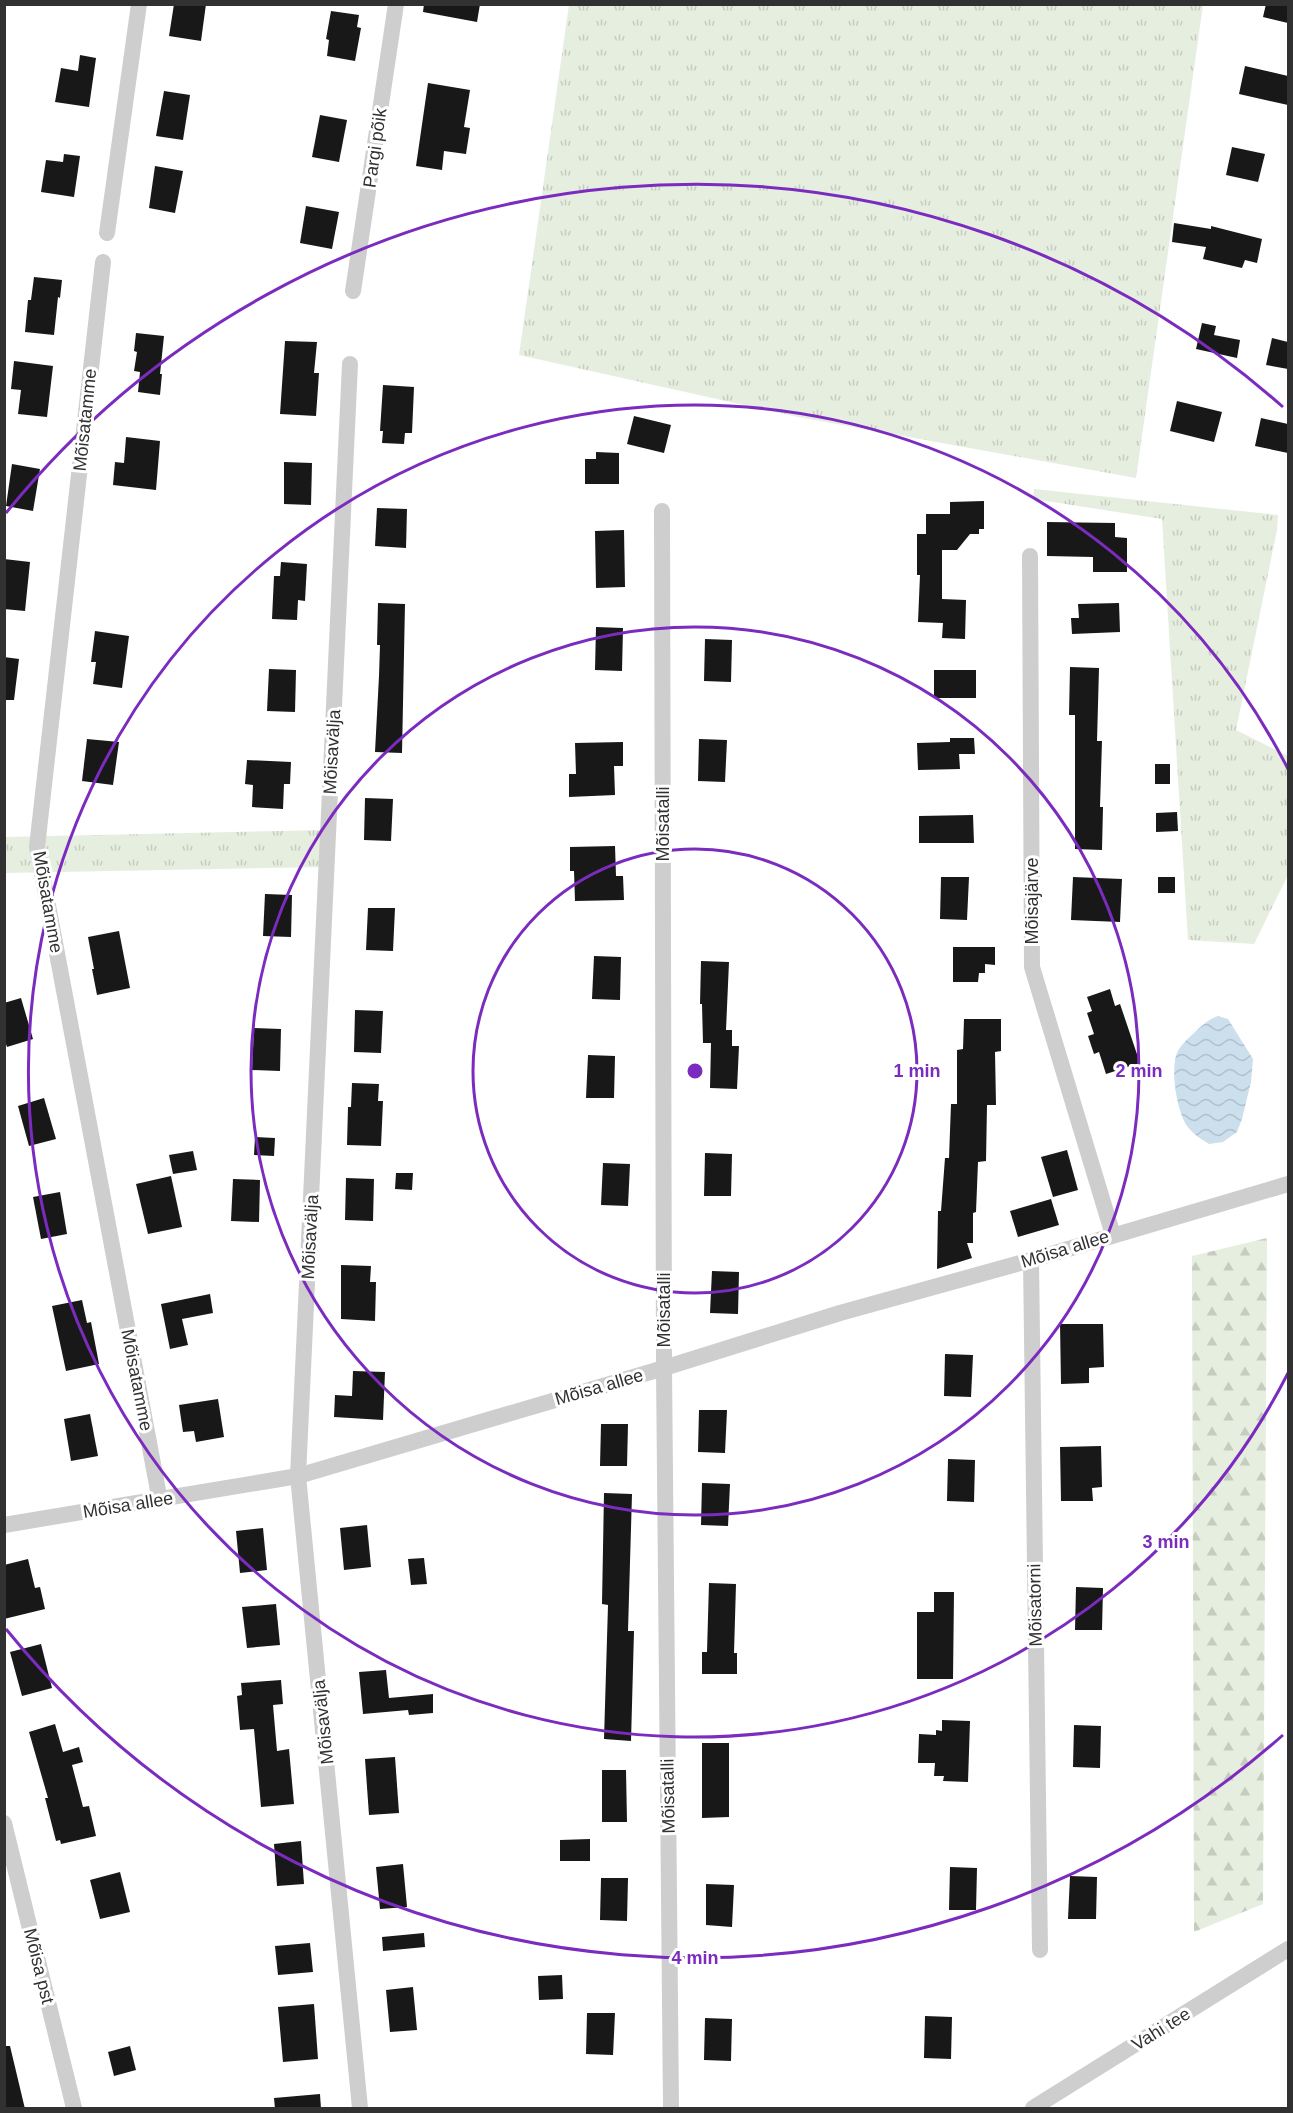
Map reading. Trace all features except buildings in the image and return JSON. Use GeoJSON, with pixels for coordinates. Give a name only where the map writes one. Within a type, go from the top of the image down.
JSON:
{"type":"FeatureCollection","features":[{"type":"Feature","properties":{"kind":"street"},"geometry":{"type":"LineString","coordinates":[[107,233],[139,4]]}},
{"type":"Feature","properties":{"kind":"street","name":"Pargi põik"},"geometry":{"type":"LineString","coordinates":[[353,291],[396,4]]}},
{"type":"Feature","properties":{"kind":"street","name":"Mõisatamme"},"geometry":{"type":"LineString","coordinates":[[103,262],[37,847],[160,1501]]}},
{"type":"Feature","properties":{"kind":"street","name":"Mõisavälja"},"geometry":{"type":"LineString","coordinates":[[350,364],[298,1476],[360,2109]]}},
{"type":"Feature","properties":{"kind":"street","name":"Mõisatalli"},"geometry":{"type":"LineString","coordinates":[[662,511],[664,1368],[671,2109]]}},
{"type":"Feature","properties":{"kind":"street","name":"Mõisajärve"},"geometry":{"type":"LineString","coordinates":[[1030,556],[1032,967],[1113,1235]]}},
{"type":"Feature","properties":{"kind":"street","name":"Mõisa allee"},"geometry":{"type":"LineString","coordinates":[[4,1526],[298,1476],[664,1368],[840,1313],[1031,1260],[1288,1184]]}},
{"type":"Feature","properties":{"kind":"street","name":"Mõisatorni"},"geometry":{"type":"LineString","coordinates":[[1031,1260],[1040,1950]]}},
{"type":"Feature","properties":{"kind":"street","name":"Mõisa pst"},"geometry":{"type":"LineString","coordinates":[[4,1823],[74,2109]]}},
{"type":"Feature","properties":{"kind":"street","name":"Vahi tee"},"geometry":{"type":"LineString","coordinates":[[1033,2109],[1288,1949]]}},
{"type":"Feature","properties":{"kind":"green space"},"geometry":{"type":"Polygon","coordinates":[[[569,5],[1203,5],[1136,478],[798,417],[519,355],[569,5]]]}},
{"type":"Feature","properties":{"kind":"green space"},"geometry":{"type":"Polygon","coordinates":[[[1034,489],[1278,515],[1277,530],[1236,730],[1288,756],[1288,875],[1254,944],[1188,940],[1162,519],[1033,499],[1034,489]]]}},
{"type":"Feature","properties":{"kind":"green space"},"geometry":{"type":"Polygon","coordinates":[[[328,830],[327,867],[5,873],[4,837],[328,830]]]}},
{"type":"Feature","properties":{"kind":"green space"},"geometry":{"type":"Polygon","coordinates":[[[1267,1238],[1263,1904],[1194,1932],[1192,1256],[1267,1238]]]}},
{"type":"Feature","properties":{"kind":"water"},"geometry":{"type":"Polygon","coordinates":[[[1218,1016],[1228,1019],[1253,1059],[1251,1082],[1237,1132],[1223,1142],[1209,1144],[1192,1131],[1183,1119],[1176,1091],[1174,1070],[1177,1053],[1183,1044],[1205,1023],[1218,1016]]]}}]}
